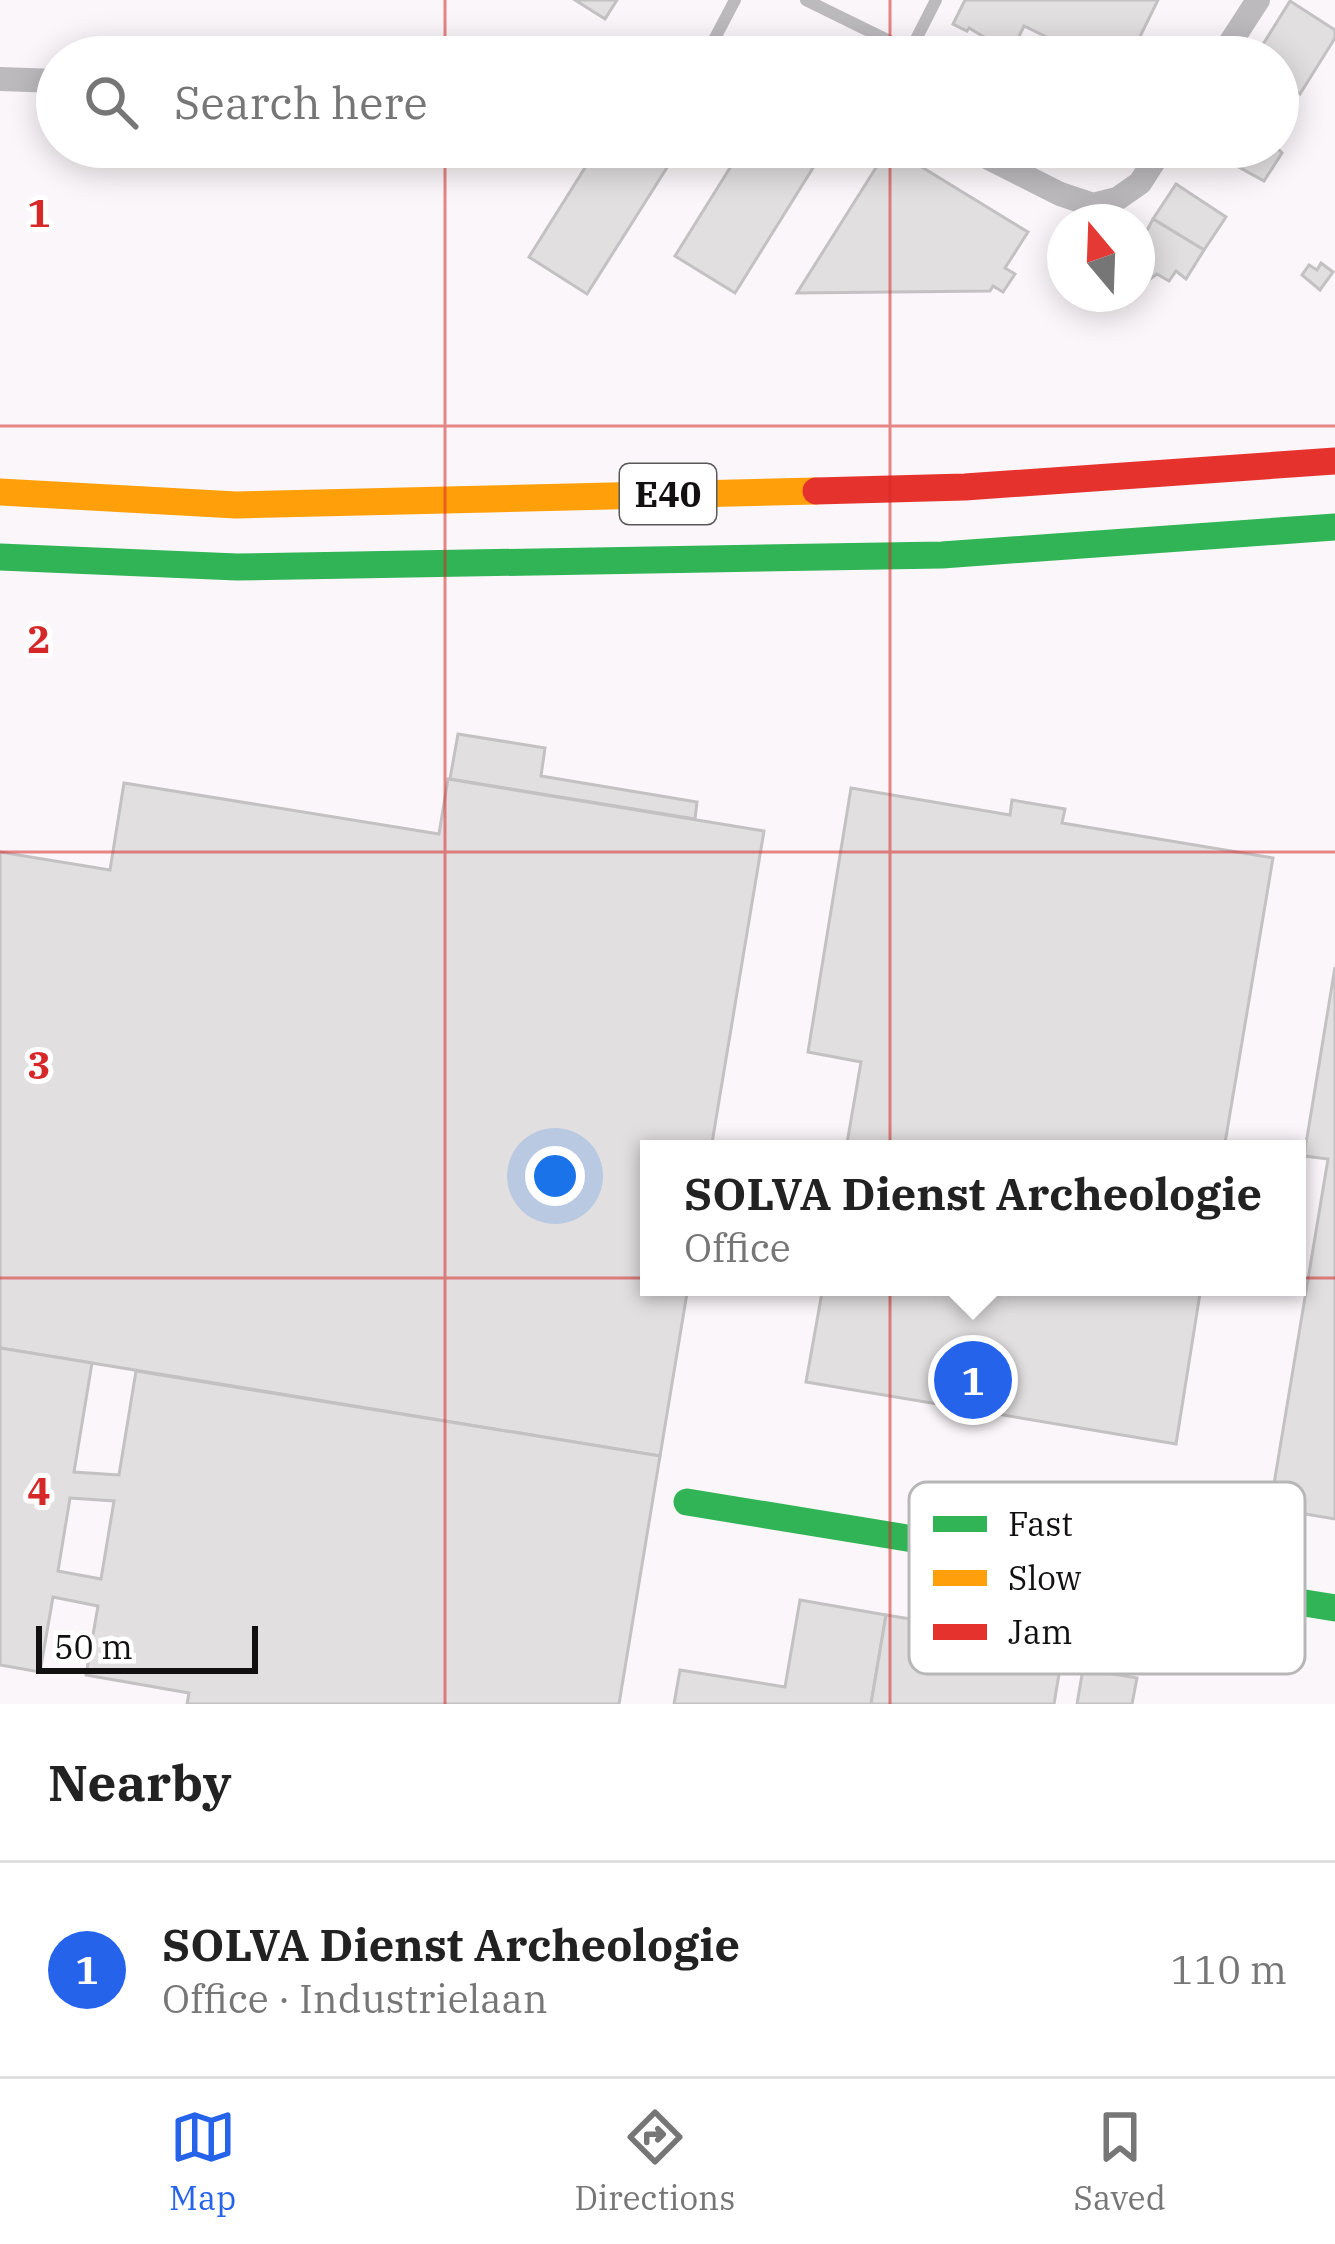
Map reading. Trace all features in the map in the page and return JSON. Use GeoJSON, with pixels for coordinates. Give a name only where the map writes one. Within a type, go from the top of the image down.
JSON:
{"type":"FeatureCollection","features":[{"type":"Feature","properties":{"kind":"main road","name":"E40"},"geometry":{"type":"LineString","coordinates":[[0,492],[236,505],[965,487],[1335,461]]}},
{"type":"Feature","properties":{"kind":"main road","name":"E40"},"geometry":{"type":"LineString","coordinates":[[0,557],[237,568],[942,555],[1335,527]]}},
{"type":"Feature","properties":{"kind":"main road"},"geometry":{"type":"LineString","coordinates":[[687,1502],[909,1538]]}},
{"type":"Feature","properties":{"kind":"main road"},"geometry":{"type":"LineString","coordinates":[[1305,1603],[1335,1608]]}},
{"type":"Feature","properties":{"kind":"street"},"geometry":{"type":"LineString","coordinates":[[1235,36],[1258,0]]}},
{"type":"Feature","properties":{"kind":"street"},"geometry":{"type":"LineString","coordinates":[[0,79],[36,80]]}},
{"type":"Feature","properties":{"kind":"street"},"geometry":{"type":"LineString","coordinates":[[1009,168],[1093,205],[1117,199],[1140,183],[1150,168]]}},
{"type":"Feature","properties":{"kind":"lane"},"geometry":{"type":"LineString","coordinates":[[716,36],[735,0]]}},
{"type":"Feature","properties":{"kind":"lane"},"geometry":{"type":"LineString","coordinates":[[923,36],[936,0]]}},
{"type":"Feature","properties":{"kind":"lane"},"geometry":{"type":"LineString","coordinates":[[814,2],[881,36]]}},
{"type":"Feature","properties":{"kind":"building"},"geometry":{"type":"Polygon","coordinates":[[[575,0],[617,0],[605,19],[575,0]]]}},
{"type":"Feature","properties":{"kind":"building"},"geometry":{"type":"Polygon","coordinates":[[[965,0],[1158,0],[1140,36],[1045,36],[1024,26],[1019,36],[982,36],[953,24],[965,0]]]}},
{"type":"Feature","properties":{"kind":"building"},"geometry":{"type":"Polygon","coordinates":[[[1290,1],[1335,30],[1335,38],[1300,94],[1299,36],[1268,36],[1290,1]]]}},
{"type":"Feature","properties":{"kind":"building"},"geometry":{"type":"Polygon","coordinates":[[[585,168],[667,168],[587,294],[529,257],[585,168]]]}},
{"type":"Feature","properties":{"kind":"building"},"geometry":{"type":"Polygon","coordinates":[[[730,168],[813,168],[735,293],[675,256],[730,168]]]}},
{"type":"Feature","properties":{"kind":"building"},"geometry":{"type":"Polygon","coordinates":[[[876,168],[923,168],[1028,232],[1005,268],[1015,274],[1003,292],[993,286],[990,291],[797,293],[876,168]]]}},
{"type":"Feature","properties":{"kind":"building"},"geometry":{"type":"Polygon","coordinates":[[[1240,168],[1272,168],[1264,181],[1240,168]]]}},
{"type":"Feature","properties":{"kind":"building"},"geometry":{"type":"Polygon","coordinates":[[[1176,184],[1226,217],[1204,250],[1155,216],[1176,184]]]}},
{"type":"Feature","properties":{"kind":"building"},"geometry":{"type":"Polygon","coordinates":[[[1155,220],[1204,250],[1186,279],[1176,271],[1169,281],[1157,274],[1155,220]]]}},
{"type":"Feature","properties":{"kind":"building"},"geometry":{"type":"Polygon","coordinates":[[[1321,263],[1333,272],[1320,290],[1302,275],[1309,265],[1317,270],[1321,263]]]}},
{"type":"Feature","properties":{"kind":"building"},"geometry":{"type":"Polygon","coordinates":[[[458,734],[545,748],[541,776],[697,802],[695,819],[450,779],[458,734]]]}},
{"type":"Feature","properties":{"kind":"building"},"geometry":{"type":"Polygon","coordinates":[[[448,779],[764,831],[712,1140],[640,1140],[640,1296],[687,1296],[660,1456],[0,1348],[0,852],[110,870],[124,783],[439,834],[448,779]]]}},
{"type":"Feature","properties":{"kind":"building"},"geometry":{"type":"Polygon","coordinates":[[[851,788],[1010,815],[1012,800],[1065,809],[1062,823],[1273,858],[1226,1140],[848,1140],[861,1062],[808,1052],[851,788]]]}},
{"type":"Feature","properties":{"kind":"building"},"geometry":{"type":"Polygon","coordinates":[[[1335,967],[1335,1519],[1305,1514],[1305,1482],[1274,1482],[1328,1159],[1306,1156],[1335,967]]]}},
{"type":"Feature","properties":{"kind":"building"},"geometry":{"type":"Polygon","coordinates":[[[821,1296],[1200,1296],[1176,1444],[806,1382],[821,1296]]]}},
{"type":"Feature","properties":{"kind":"building"},"geometry":{"type":"Polygon","coordinates":[[[0,1348],[92,1363],[74,1472],[119,1475],[136,1371],[660,1456],[619,1704],[187,1704],[189,1693],[86,1675],[98,1606],[53,1597],[40,1672],[0,1665],[0,1348]],[[70,1498],[58,1571],[101,1579],[114,1501],[70,1498]]]}},
{"type":"Feature","properties":{"kind":"building"},"geometry":{"type":"Polygon","coordinates":[[[800,1600],[886,1615],[871,1704],[674,1704],[680,1670],[785,1687],[800,1600]]]}},
{"type":"Feature","properties":{"kind":"building"},"geometry":{"type":"Polygon","coordinates":[[[886,1615],[909,1619],[909,1674],[1059,1674],[1054,1704],[871,1704],[886,1615]]]}},
{"type":"Feature","properties":{"kind":"building"},"geometry":{"type":"Polygon","coordinates":[[[1082,1674],[1137,1678],[1132,1704],[1077,1704],[1082,1674]]]}},
{"type":"Feature","properties":{"kind":"traffic: fast"},"geometry":{"type":"LineString","coordinates":[[0,557],[237,567],[942,555],[1335,527]]}},
{"type":"Feature","properties":{"kind":"traffic: fast"},"geometry":{"type":"LineString","coordinates":[[687,1502],[909,1538]]}},
{"type":"Feature","properties":{"kind":"traffic: fast"},"geometry":{"type":"LineString","coordinates":[[1305,1603],[1335,1608]]}},
{"type":"Feature","properties":{"kind":"traffic: slow"},"geometry":{"type":"LineString","coordinates":[[0,492],[236,505],[816,491]]}},
{"type":"Feature","properties":{"kind":"traffic: jam"},"geometry":{"type":"LineString","coordinates":[[816,491],[965,487],[1335,461]]}},
{"type":"Feature","properties":{"kind":"place","name":"SOLVA Dienst Archeologie"},"geometry":{"type":"Point","coordinates":[973,1380]}}]}
